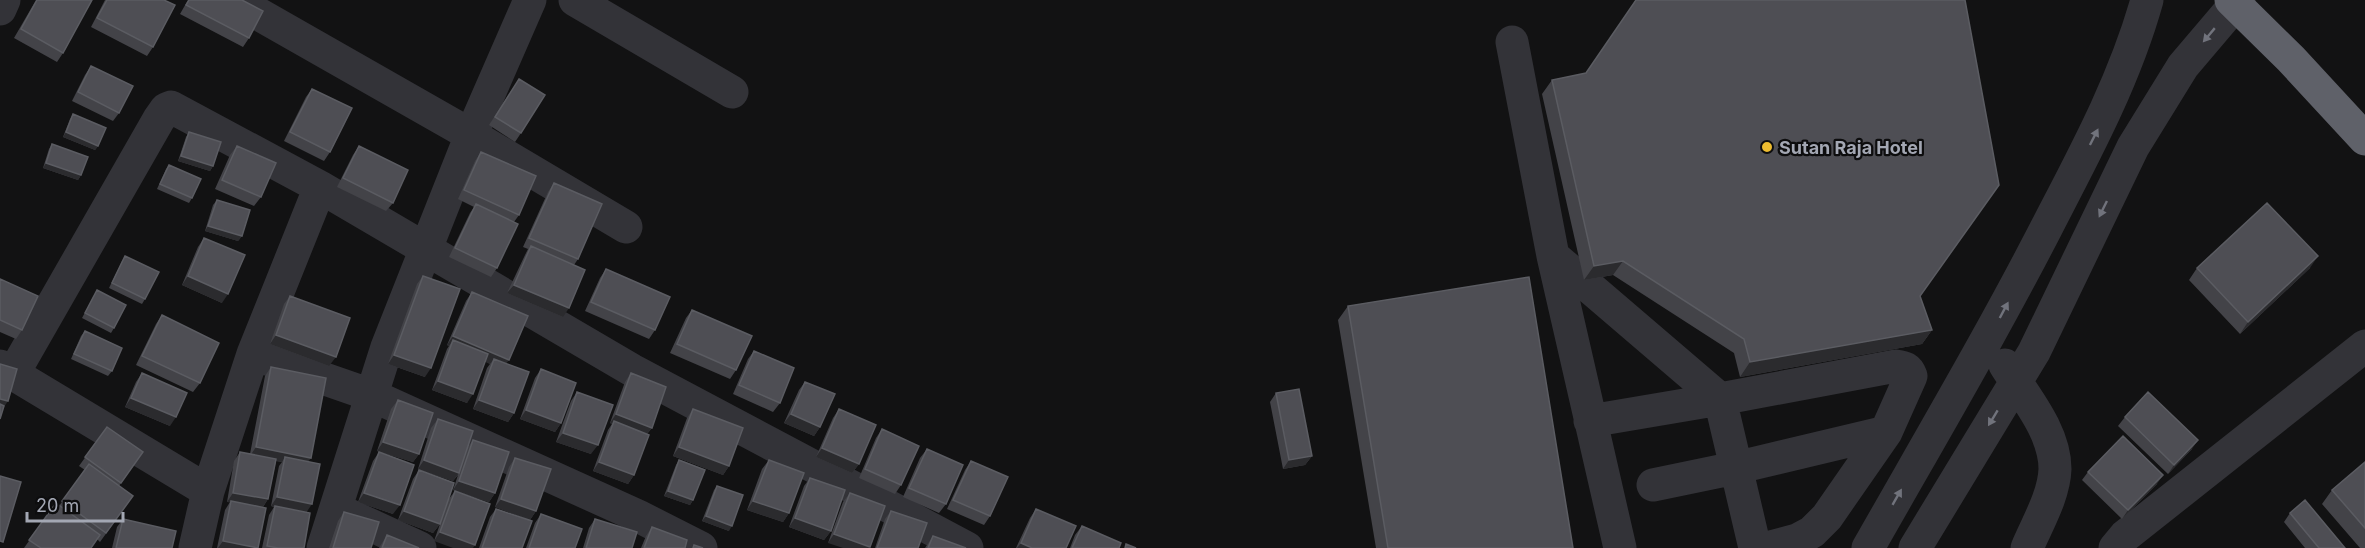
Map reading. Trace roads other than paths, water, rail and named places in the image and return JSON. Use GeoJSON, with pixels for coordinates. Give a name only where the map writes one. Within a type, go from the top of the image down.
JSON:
{"type":"FeatureCollection","features":[{"type":"Feature","properties":{"kind":"highway"},"geometry":{"type":"LineString","coordinates":[[2235,1],[2365,139]]}},
{"type":"Feature","properties":{"kind":"street"},"geometry":{"type":"LineString","coordinates":[[0,9],[4,0]]}},
{"type":"Feature","properties":{"kind":"street"},"geometry":{"type":"LineString","coordinates":[[234,0],[471,135],[626,227]]}},
{"type":"Feature","properties":{"kind":"street"},"geometry":{"type":"LineString","coordinates":[[323,548],[387,347],[471,135],[530,0]]}},
{"type":"Feature","properties":{"kind":"street"},"geometry":{"type":"LineString","coordinates":[[575,0],[732,92]]}},
{"type":"Feature","properties":{"kind":"street"},"geometry":{"type":"LineString","coordinates":[[1868,548],[1989,338],[2099,127],[2135,42],[2147,0]]}},
{"type":"Feature","properties":{"kind":"street"},"geometry":{"type":"LineString","coordinates":[[1915,548],[2034,352],[2133,147],[2183,66],[2235,1]]}},
{"type":"Feature","properties":{"kind":"street"},"geometry":{"type":"LineString","coordinates":[[1512,42],[1553,256],[1620,548]]}},
{"type":"Feature","properties":{"kind":"street"},"geometry":{"type":"LineString","coordinates":[[208,491],[6,370],[166,109],[171,107],[320,188],[632,370],[967,548]]}},
{"type":"Feature","properties":{"kind":"street"},"geometry":{"type":"LineString","coordinates":[[195,548],[208,491],[253,354],[320,188]]}},
{"type":"Feature","properties":{"kind":"street"},"geometry":{"type":"LineString","coordinates":[[1553,256],[1720,399],[1755,548]]}},
{"type":"Feature","properties":{"kind":"street"},"geometry":{"type":"LineString","coordinates":[[1989,338],[2044,427],[2055,469],[2051,489],[2027,548]]}},
{"type":"Feature","properties":{"kind":"street"},"geometry":{"type":"LineString","coordinates":[[2115,548],[2125,536],[2365,346]]}},
{"type":"Feature","properties":{"kind":"street"},"geometry":{"type":"LineString","coordinates":[[253,354],[371,395],[638,516],[701,548]]}},
{"type":"Feature","properties":{"kind":"street"},"geometry":{"type":"LineString","coordinates":[[1590,422],[1906,368],[1911,376],[1886,432],[1827,516],[1812,532],[1797,540],[1767,548]]}},
{"type":"Feature","properties":{"kind":"street"},"geometry":{"type":"LineString","coordinates":[[1653,485],[1736,468],[1886,432]]}},
{"type":"Feature","properties":{"kind":"street"},"geometry":{"type":"LineString","coordinates":[[336,509],[420,548]]}},
{"type":"Feature","properties":{"kind":"place","name":"Sutan Raja Hotel"},"geometry":{"type":"Point","coordinates":[1767,147]}}]}
